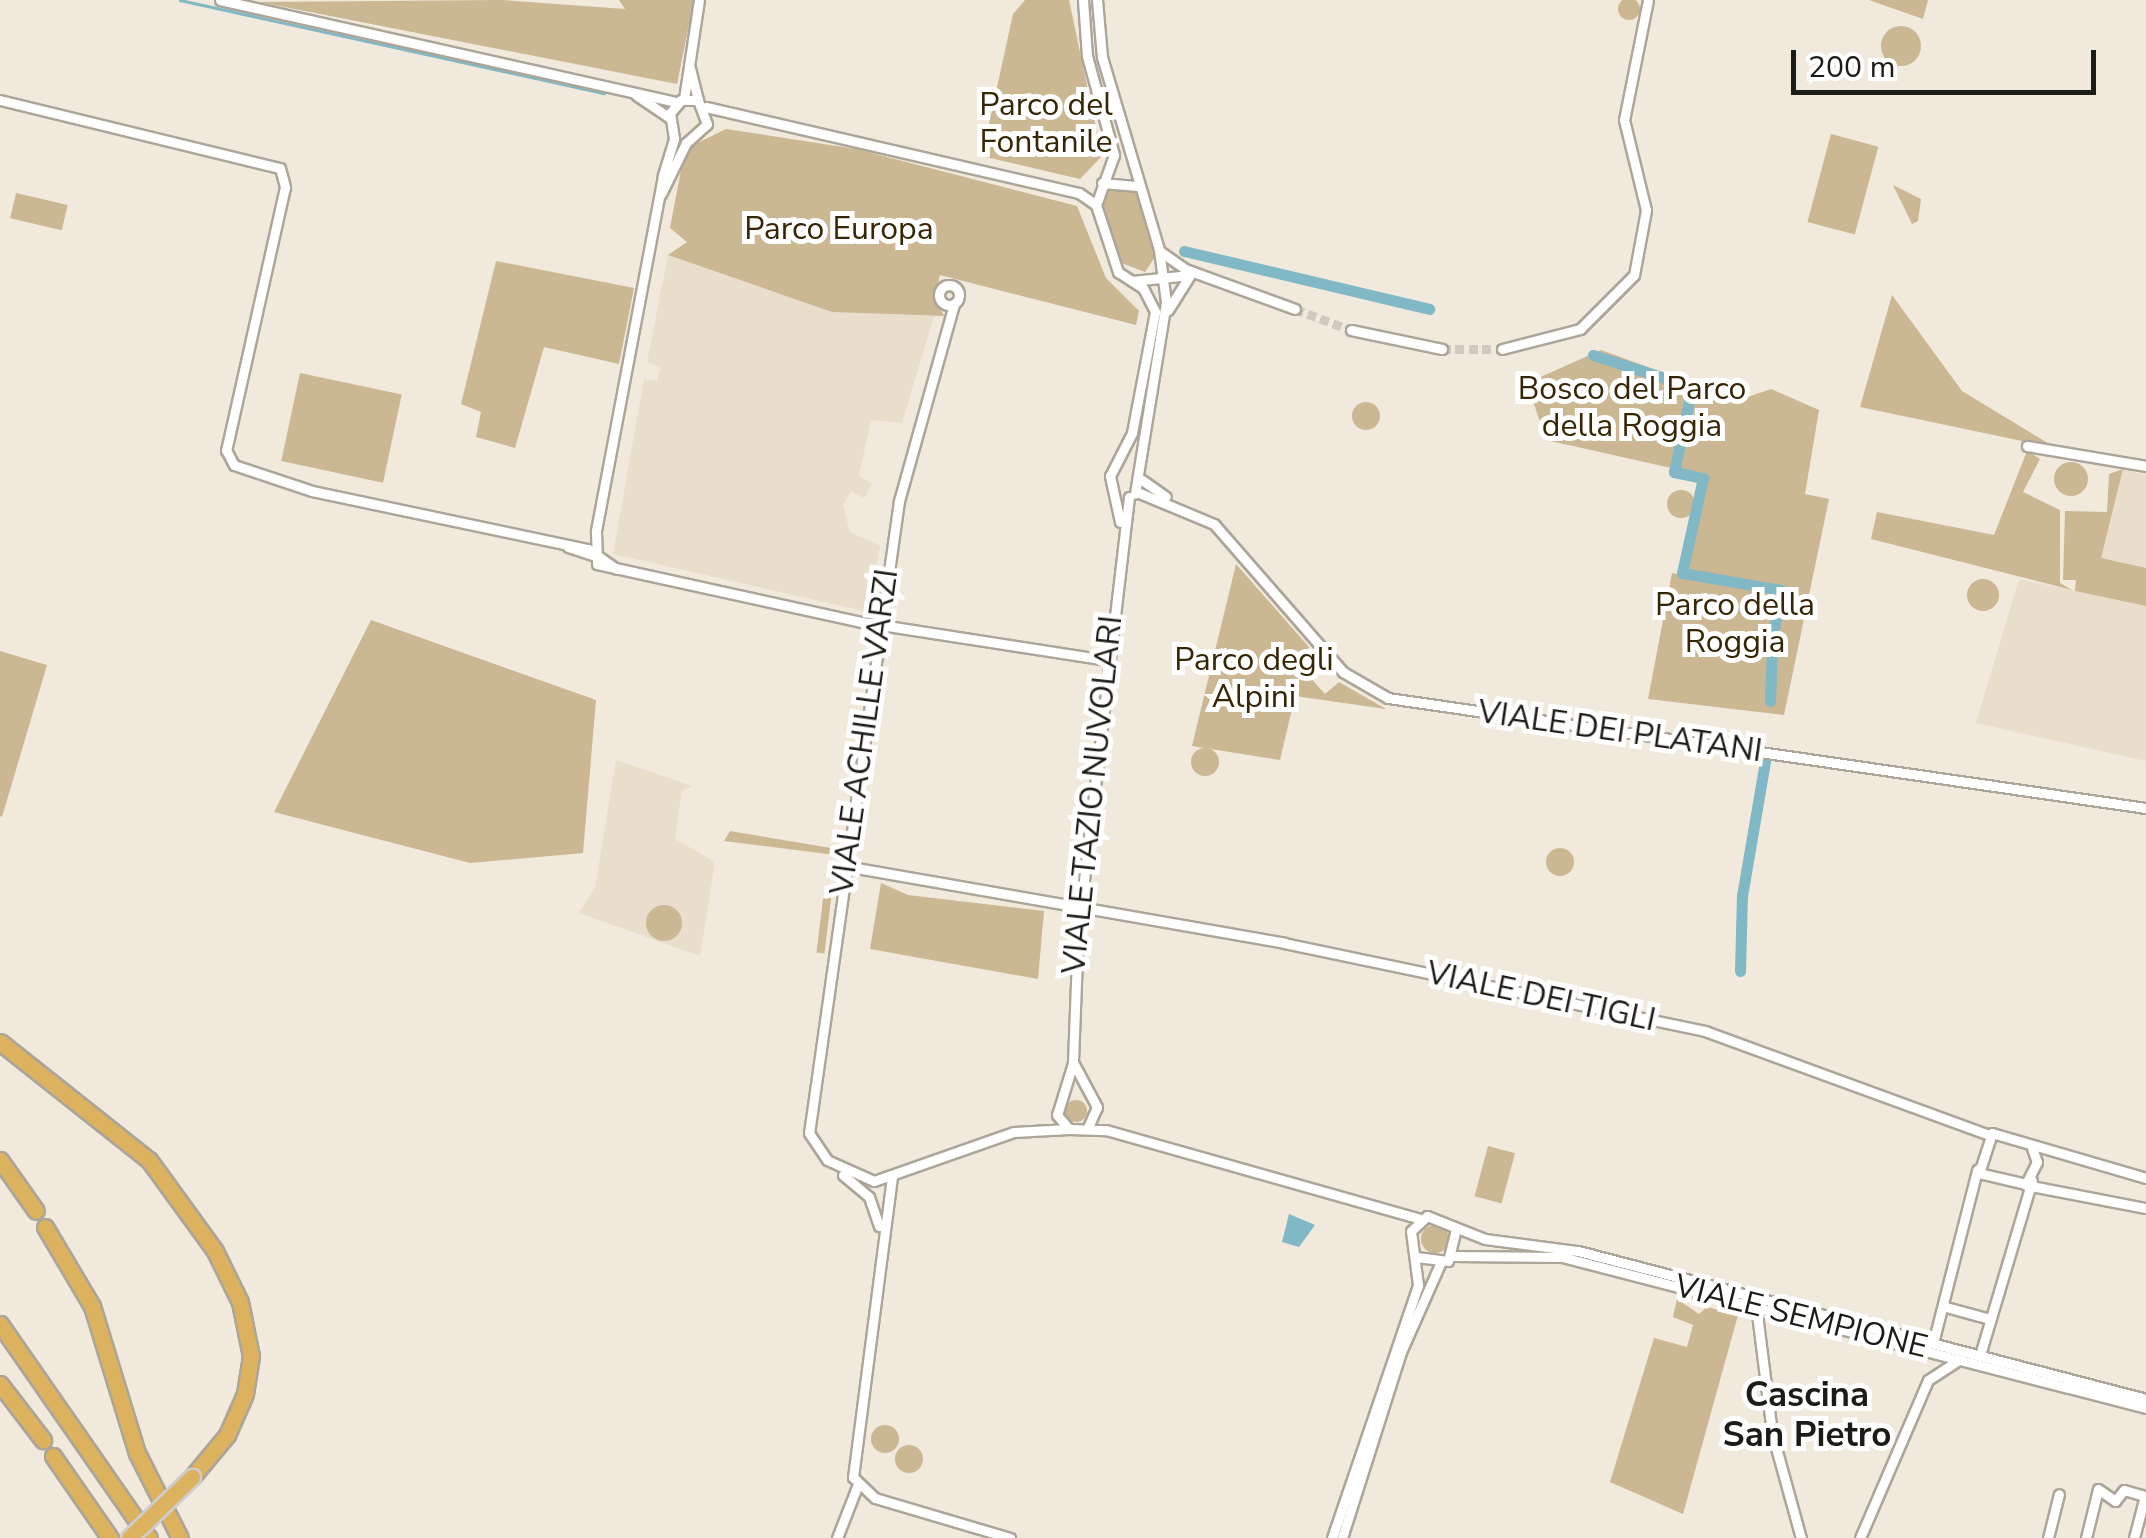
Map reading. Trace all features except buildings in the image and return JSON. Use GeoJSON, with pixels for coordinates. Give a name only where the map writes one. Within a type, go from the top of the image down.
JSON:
{"type":"FeatureCollection","features":[{"type":"Feature","properties":{"kind":"highway"},"geometry":{"type":"LineString","coordinates":[[0,1042],[148,1160],[216,1251],[240,1302],[251,1356],[245,1394],[227,1435],[192,1477],[130,1538]]}},
{"type":"Feature","properties":{"kind":"highway"},"geometry":{"type":"LineString","coordinates":[[0,1160],[36,1211]]}},
{"type":"Feature","properties":{"kind":"highway"},"geometry":{"type":"LineString","coordinates":[[45,1226],[92,1306],[137,1454],[180,1538]]}},
{"type":"Feature","properties":{"kind":"highway"},"geometry":{"type":"LineString","coordinates":[[0,1324],[149,1538]]}},
{"type":"Feature","properties":{"kind":"highway"},"geometry":{"type":"LineString","coordinates":[[0,1384],[43,1440]]}},
{"type":"Feature","properties":{"kind":"highway"},"geometry":{"type":"LineString","coordinates":[[53,1456],[110,1538]]}},
{"type":"Feature","properties":{"kind":"street"},"geometry":{"type":"LineString","coordinates":[[220,0],[702,104],[748,120],[1079,193],[1096,205]]}},
{"type":"Feature","properties":{"kind":"street"},"geometry":{"type":"LineString","coordinates":[[597,554],[598,522],[672,123],[681,100],[699,0]]}},
{"type":"Feature","properties":{"kind":"street"},"geometry":{"type":"LineString","coordinates":[[1084,0],[1086,56],[1114,149],[1096,205],[1118,272],[1132,280],[1152,302],[1155,322],[1117,468],[1140,475],[1166,316],[1190,275]]}},
{"type":"Feature","properties":{"kind":"street"},"geometry":{"type":"LineString","coordinates":[[1097,0],[1102,58],[1160,250],[1155,274],[1166,316]]}},
{"type":"Feature","properties":{"kind":"street"},"geometry":{"type":"LineString","coordinates":[[1502,349],[1580,329],[1634,275],[1646,210],[1624,120],[1648,1]]}},
{"type":"Feature","properties":{"kind":"street"},"geometry":{"type":"LineString","coordinates":[[688,60],[708,124]]}},
{"type":"Feature","properties":{"kind":"street"},"geometry":{"type":"LineString","coordinates":[[605,84],[692,136]]}},
{"type":"Feature","properties":{"kind":"street"},"geometry":{"type":"LineString","coordinates":[[0,100],[280,168],[285,187],[228,443],[232,460],[259,473],[566,545],[597,554],[619,570],[880,625],[1106,660]]}},
{"type":"Feature","properties":{"kind":"street"},"geometry":{"type":"LineString","coordinates":[[661,194],[692,136],[708,124],[748,120]]}},
{"type":"Feature","properties":{"kind":"street"},"geometry":{"type":"LineString","coordinates":[[1079,193],[1124,178],[1140,188]]}},
{"type":"Feature","properties":{"kind":"street"},"geometry":{"type":"LineString","coordinates":[[1160,250],[1203,276],[1295,308]]}},
{"type":"Feature","properties":{"kind":"street"},"geometry":{"type":"LineString","coordinates":[[1132,280],[1155,274],[1203,276]]}},
{"type":"Feature","properties":{"kind":"street","name":"VIALE ACHILLE VARZI"},"geometry":{"type":"LineString","coordinates":[[869,1197],[827,1160],[807,1118],[905,466],[954,304]]}},
{"type":"Feature","properties":{"kind":"street"},"geometry":{"type":"LineString","coordinates":[[1351,330],[1442,349]]}},
{"type":"Feature","properties":{"kind":"street"},"geometry":{"type":"LineString","coordinates":[[2026,446],[2146,466]]}},
{"type":"Feature","properties":{"kind":"street","name":"VIALE TAZIO NUVOLARI"},"geometry":{"type":"LineString","coordinates":[[1064,1095],[1074,1063],[1081,906],[1120,527],[1116,494],[1110,481],[1117,468]]}},
{"type":"Feature","properties":{"kind":"street","name":"VIALE TAZIO NUVOLARI"},"geometry":{"type":"LineString","coordinates":[[1120,527],[1140,475]]}},
{"type":"Feature","properties":{"kind":"street","name":"VIALE DEI PLATANI"},"geometry":{"type":"LineString","coordinates":[[1140,475],[1172,502],[1214,524],[1342,670],[1388,698],[2146,808]]}},
{"type":"Feature","properties":{"kind":"street","name":"VIALE DEI PLATANI"},"geometry":{"type":"LineString","coordinates":[[1116,494],[1172,502]]}},
{"type":"Feature","properties":{"kind":"street","name":"VIALE DEI TIGLI"},"geometry":{"type":"LineString","coordinates":[[845,866],[1081,906],[1715,1034],[1987,1134],[2146,1178]]}},
{"type":"Feature","properties":{"kind":"street","name":"VIALE TAZIO NUVOLARI"},"geometry":{"type":"LineString","coordinates":[[1074,1063],[1087,1093]]}},
{"type":"Feature","properties":{"kind":"street"},"geometry":{"type":"LineString","coordinates":[[1039,1127],[1057,1110],[1064,1095],[1087,1093],[1097,1113],[1119,1134]]}},
{"type":"Feature","properties":{"kind":"street"},"geometry":{"type":"LineString","coordinates":[[1057,1110],[1069,1128]]}},
{"type":"Feature","properties":{"kind":"street"},"geometry":{"type":"LineString","coordinates":[[1088,1127],[1097,1113]]}},
{"type":"Feature","properties":{"kind":"street"},"geometry":{"type":"LineString","coordinates":[[827,1160],[874,1182],[1039,1127],[1088,1127],[1390,1216],[1440,1216],[1456,1228],[1454,1256],[1440,1264],[1401,1352],[1342,1538]]}},
{"type":"Feature","properties":{"kind":"street"},"geometry":{"type":"LineString","coordinates":[[1932,1343],[1946,1306],[1987,1134]]}},
{"type":"Feature","properties":{"kind":"street"},"geometry":{"type":"LineString","coordinates":[[1980,1355],[2029,1183],[2031,1145]]}},
{"type":"Feature","properties":{"kind":"street"},"geometry":{"type":"LineString","coordinates":[[1978,1167],[1986,1178],[2029,1183],[2146,1208]]}},
{"type":"Feature","properties":{"kind":"street"},"geometry":{"type":"LineString","coordinates":[[838,1538],[858,1484],[852,1462],[880,1233],[892,1176]]}},
{"type":"Feature","properties":{"kind":"street"},"geometry":{"type":"LineString","coordinates":[[874,1182],[869,1197],[880,1233]]}},
{"type":"Feature","properties":{"kind":"street"},"geometry":{"type":"LineString","coordinates":[[1332,1538],[1418,1285],[1416,1256],[1410,1240],[1390,1216]]}},
{"type":"Feature","properties":{"kind":"street"},"geometry":{"type":"LineString","coordinates":[[1410,1240],[1421,1219]]}},
{"type":"Feature","properties":{"kind":"street","name":"VIALE SEMPIONE"},"geometry":{"type":"LineString","coordinates":[[1456,1228],[2146,1398]]}},
{"type":"Feature","properties":{"kind":"street"},"geometry":{"type":"LineString","coordinates":[[1416,1256],[1440,1264]]}},
{"type":"Feature","properties":{"kind":"street","name":"VIALE SEMPIONE"},"geometry":{"type":"LineString","coordinates":[[1454,1256],[1562,1256],[2146,1408]]}},
{"type":"Feature","properties":{"kind":"street"},"geometry":{"type":"LineString","coordinates":[[1756,1306],[1772,1433],[1801,1538]]}},
{"type":"Feature","properties":{"kind":"street"},"geometry":{"type":"LineString","coordinates":[[1946,1306],[1990,1318]]}},
{"type":"Feature","properties":{"kind":"street"},"geometry":{"type":"LineString","coordinates":[[1860,1538],[1928,1380],[1962,1358]]}},
{"type":"Feature","properties":{"kind":"street"},"geometry":{"type":"LineString","coordinates":[[858,1484],[880,1501],[1010,1538]]}},
{"type":"Feature","properties":{"kind":"street"},"geometry":{"type":"LineString","coordinates":[[2086,1538],[2098,1489],[2115,1501],[2124,1490],[2144,1496],[2134,1538]]}},
{"type":"Feature","properties":{"kind":"street"},"geometry":{"type":"LineString","coordinates":[[2048,1538],[2058,1494]]}},
{"type":"Feature","properties":{"kind":"shaded area"},"geometry":{"type":"Polygon","coordinates":[[[668,255],[832,312],[934,316],[902,423],[871,420],[859,476],[872,484],[864,498],[851,491],[843,505],[850,532],[880,546],[868,612],[613,554],[644,379],[657,381],[660,368],[647,362],[668,255]]]}},
{"type":"Feature","properties":{"kind":"shaded area"},"geometry":{"type":"Polygon","coordinates":[[[2123,469],[2146,475],[2146,568],[2100,558],[2123,469]]]}},
{"type":"Feature","properties":{"kind":"shaded area"},"geometry":{"type":"Polygon","coordinates":[[[2019,579],[2146,606],[2146,761],[1976,723],[2019,579]]]}},
{"type":"Feature","properties":{"kind":"shaded area"},"geometry":{"type":"Polygon","coordinates":[[[616,760],[692,786],[682,791],[675,839],[715,862],[700,956],[579,913],[595,888],[616,760]]]}},
{"type":"Feature","properties":{"kind":"green space"},"geometry":{"type":"Polygon","coordinates":[[[1629,-2],[1637,1],[1637,17],[1629,20],[1621,17],[1618,9],[1621,1],[1629,-2]]]}},
{"type":"Feature","properties":{"kind":"green space"},"geometry":{"type":"Polygon","coordinates":[[[502,0],[625,9],[619,0],[694,0],[677,84],[259,2],[502,0]]]}},
{"type":"Feature","properties":{"kind":"green space","name":"Parco del Fontanile"},"geometry":{"type":"Polygon","coordinates":[[[1025,0],[1069,0],[1102,156],[1080,179],[982,156],[1013,14],[1025,0]]]}},
{"type":"Feature","properties":{"kind":"green space"},"geometry":{"type":"Polygon","coordinates":[[[1869,0],[1928,0],[1923,19],[1869,0]]]}},
{"type":"Feature","properties":{"kind":"green space"},"geometry":{"type":"Polygon","coordinates":[[[1901,26],[1915,32],[1921,46],[1915,60],[1901,66],[1887,60],[1881,46],[1887,32],[1901,26]]]}},
{"type":"Feature","properties":{"kind":"green space","name":"Parco Europa"},"geometry":{"type":"Polygon","coordinates":[[[726,129],[856,149],[1077,206],[1106,278],[1139,311],[1136,325],[940,275],[934,302],[945,316],[832,312],[668,255],[687,242],[670,228],[685,149],[726,129]]]}},
{"type":"Feature","properties":{"kind":"green space"},"geometry":{"type":"Polygon","coordinates":[[[1831,134],[1878,147],[1855,235],[1807,222],[1831,134]]]}},
{"type":"Feature","properties":{"kind":"green space"},"geometry":{"type":"Polygon","coordinates":[[[1893,185],[1921,199],[1918,221],[1912,224],[1893,185]]]}},
{"type":"Feature","properties":{"kind":"green space"},"geometry":{"type":"Polygon","coordinates":[[[1107,186],[1135,190],[1155,257],[1145,272],[1119,262],[1103,203],[1107,186]]]}},
{"type":"Feature","properties":{"kind":"green space"},"geometry":{"type":"Polygon","coordinates":[[[16,193],[68,205],[62,230],[10,218],[16,193]]]}},
{"type":"Feature","properties":{"kind":"green space"},"geometry":{"type":"Polygon","coordinates":[[[496,261],[634,288],[619,364],[544,347],[515,448],[476,437],[481,412],[461,404],[496,261]]]}},
{"type":"Feature","properties":{"kind":"green space"},"geometry":{"type":"Polygon","coordinates":[[[1892,295],[1962,391],[2056,448],[1860,407],[1892,295]]]}},
{"type":"Feature","properties":{"kind":"green space"},"geometry":{"type":"Polygon","coordinates":[[[1601,350],[1739,400],[1771,389],[1819,410],[1805,494],[1829,499],[1784,715],[1648,699],[1672,573],[1687,576],[1707,476],[1546,440],[1527,383],[1601,350]]]}},
{"type":"Feature","properties":{"kind":"green space"},"geometry":{"type":"Polygon","coordinates":[[[300,373],[402,395],[383,483],[281,461],[300,373]]]}},
{"type":"Feature","properties":{"kind":"green space"},"geometry":{"type":"Polygon","coordinates":[[[1366,402],[1376,406],[1380,416],[1376,426],[1366,430],[1356,426],[1352,416],[1356,406],[1366,402]]]}},
{"type":"Feature","properties":{"kind":"green space"},"geometry":{"type":"Polygon","coordinates":[[[2027,451],[2040,459],[2023,492],[2060,510],[2060,583],[2072,590],[1871,539],[1877,512],[1994,535],[2027,451]]]}},
{"type":"Feature","properties":{"kind":"green space"},"geometry":{"type":"Polygon","coordinates":[[[2071,462],[2083,467],[2088,479],[2083,491],[2071,496],[2059,491],[2054,479],[2059,467],[2071,462]]]}},
{"type":"Feature","properties":{"kind":"green space"},"geometry":{"type":"Polygon","coordinates":[[[2123,469],[2101,558],[2146,568],[2146,606],[2075,591],[2076,580],[2063,580],[2065,511],[2107,512],[2109,474],[2123,469]]]}},
{"type":"Feature","properties":{"kind":"green space"},"geometry":{"type":"Polygon","coordinates":[[[1681,490],[1691,494],[1695,504],[1691,514],[1681,518],[1671,514],[1667,504],[1671,494],[1681,490]]]}},
{"type":"Feature","properties":{"kind":"green space","name":"Parco degli Alpini"},"geometry":{"type":"Polygon","coordinates":[[[1236,564],[1309,647],[1300,666],[1325,694],[1339,682],[1386,709],[1295,696],[1280,760],[1192,746],[1236,564]]]}},
{"type":"Feature","properties":{"kind":"green space"},"geometry":{"type":"Polygon","coordinates":[[[1983,579],[1994,584],[1999,595],[1994,606],[1983,611],[1972,606],[1967,595],[1972,584],[1983,579]]]}},
{"type":"Feature","properties":{"kind":"green space"},"geometry":{"type":"Polygon","coordinates":[[[371,620],[596,700],[583,853],[470,863],[274,812],[371,620]]]}},
{"type":"Feature","properties":{"kind":"green space"},"geometry":{"type":"Polygon","coordinates":[[[0,651],[47,665],[2,817],[0,816],[0,651]]]}},
{"type":"Feature","properties":{"kind":"green space"},"geometry":{"type":"Polygon","coordinates":[[[1205,748],[1215,752],[1219,762],[1215,772],[1205,776],[1195,772],[1191,762],[1195,752],[1205,748]]]}},
{"type":"Feature","properties":{"kind":"green space"},"geometry":{"type":"Polygon","coordinates":[[[730,831],[837,849],[836,855],[724,841],[730,831]]]}},
{"type":"Feature","properties":{"kind":"green space"},"geometry":{"type":"Polygon","coordinates":[[[1560,848],[1570,852],[1574,862],[1570,872],[1560,876],[1550,872],[1546,862],[1550,852],[1560,848]]]}},
{"type":"Feature","properties":{"kind":"green space"},"geometry":{"type":"Polygon","coordinates":[[[881,883],[908,895],[1044,911],[1038,979],[870,949],[881,883]]]}},
{"type":"Feature","properties":{"kind":"green space"},"geometry":{"type":"Polygon","coordinates":[[[824,891],[832,892],[824,954],[816,953],[824,891]]]}},
{"type":"Feature","properties":{"kind":"green space"},"geometry":{"type":"Polygon","coordinates":[[[664,905],[677,910],[682,923],[677,936],[664,941],[651,936],[646,923],[651,910],[664,905]]]}},
{"type":"Feature","properties":{"kind":"green space"},"geometry":{"type":"Polygon","coordinates":[[[1076,1100],[1084,1103],[1084,1119],[1076,1122],[1068,1119],[1065,1111],[1068,1103],[1076,1100]]]}},
{"type":"Feature","properties":{"kind":"green space"},"geometry":{"type":"Polygon","coordinates":[[[1488,1146],[1515,1153],[1502,1203],[1475,1196],[1488,1146]]]}},
{"type":"Feature","properties":{"kind":"green space"},"geometry":{"type":"Polygon","coordinates":[[[1435,1225],[1445,1229],[1449,1239],[1445,1249],[1435,1253],[1425,1249],[1421,1239],[1425,1229],[1435,1225]]]}},
{"type":"Feature","properties":{"kind":"green space"},"geometry":{"type":"Polygon","coordinates":[[[1677,1299],[1699,1314],[1707,1307],[1738,1315],[1683,1514],[1610,1482],[1654,1338],[1687,1347],[1693,1325],[1673,1317],[1677,1299]]]}},
{"type":"Feature","properties":{"kind":"green space"},"geometry":{"type":"Polygon","coordinates":[[[885,1425],[895,1429],[899,1439],[895,1449],[885,1453],[875,1449],[871,1439],[875,1429],[885,1425]]]}},
{"type":"Feature","properties":{"kind":"green space"},"geometry":{"type":"Polygon","coordinates":[[[909,1445],[919,1449],[923,1459],[919,1469],[909,1473],[899,1469],[895,1459],[899,1449],[909,1445]]]}},
{"type":"Feature","properties":{"kind":"water"},"geometry":{"type":"Polygon","coordinates":[[[1289,1214],[1315,1225],[1299,1247],[1282,1242],[1289,1214]]]}},
{"type":"Feature","properties":{"kind":"waterway"},"geometry":{"type":"LineString","coordinates":[[180,0],[604,93]]}},
{"type":"Feature","properties":{"kind":"waterway"},"geometry":{"type":"LineString","coordinates":[[1184,251],[1429,309]]}},
{"type":"Feature","properties":{"kind":"waterway"},"geometry":{"type":"LineString","coordinates":[[1593,355],[1692,387],[1674,472],[1703,478],[1682,573],[1695,575]]}},
{"type":"Feature","properties":{"kind":"waterway"},"geometry":{"type":"LineString","coordinates":[[1700,576],[1781,590],[1772,640]]}},
{"type":"Feature","properties":{"kind":"waterway"},"geometry":{"type":"LineString","coordinates":[[1770,701],[1772,645]]}},
{"type":"Feature","properties":{"kind":"waterway"},"geometry":{"type":"LineString","coordinates":[[1740,971],[1742,896],[1765,761]]}},
{"type":"Feature","properties":{"kind":"tunnel"},"geometry":{"type":"LineString","coordinates":[[1295,309],[1351,330]]}},
{"type":"Feature","properties":{"kind":"tunnel"},"geometry":{"type":"LineString","coordinates":[[1442,349],[1502,349]]}},
{"type":"Feature","properties":{"kind":"district","name":"Cascina San Pietro"},"geometry":{"type":"Point","coordinates":[1807,1415]}},
{"type":"Feature","properties":{"kind":"park label","name":"Bosco del Parco della Roggia"},"geometry":{"type":"Point","coordinates":[1632,408]}},
{"type":"Feature","properties":{"kind":"park label","name":"Parco della Roggia"},"geometry":{"type":"Point","coordinates":[1735,624]}}]}
